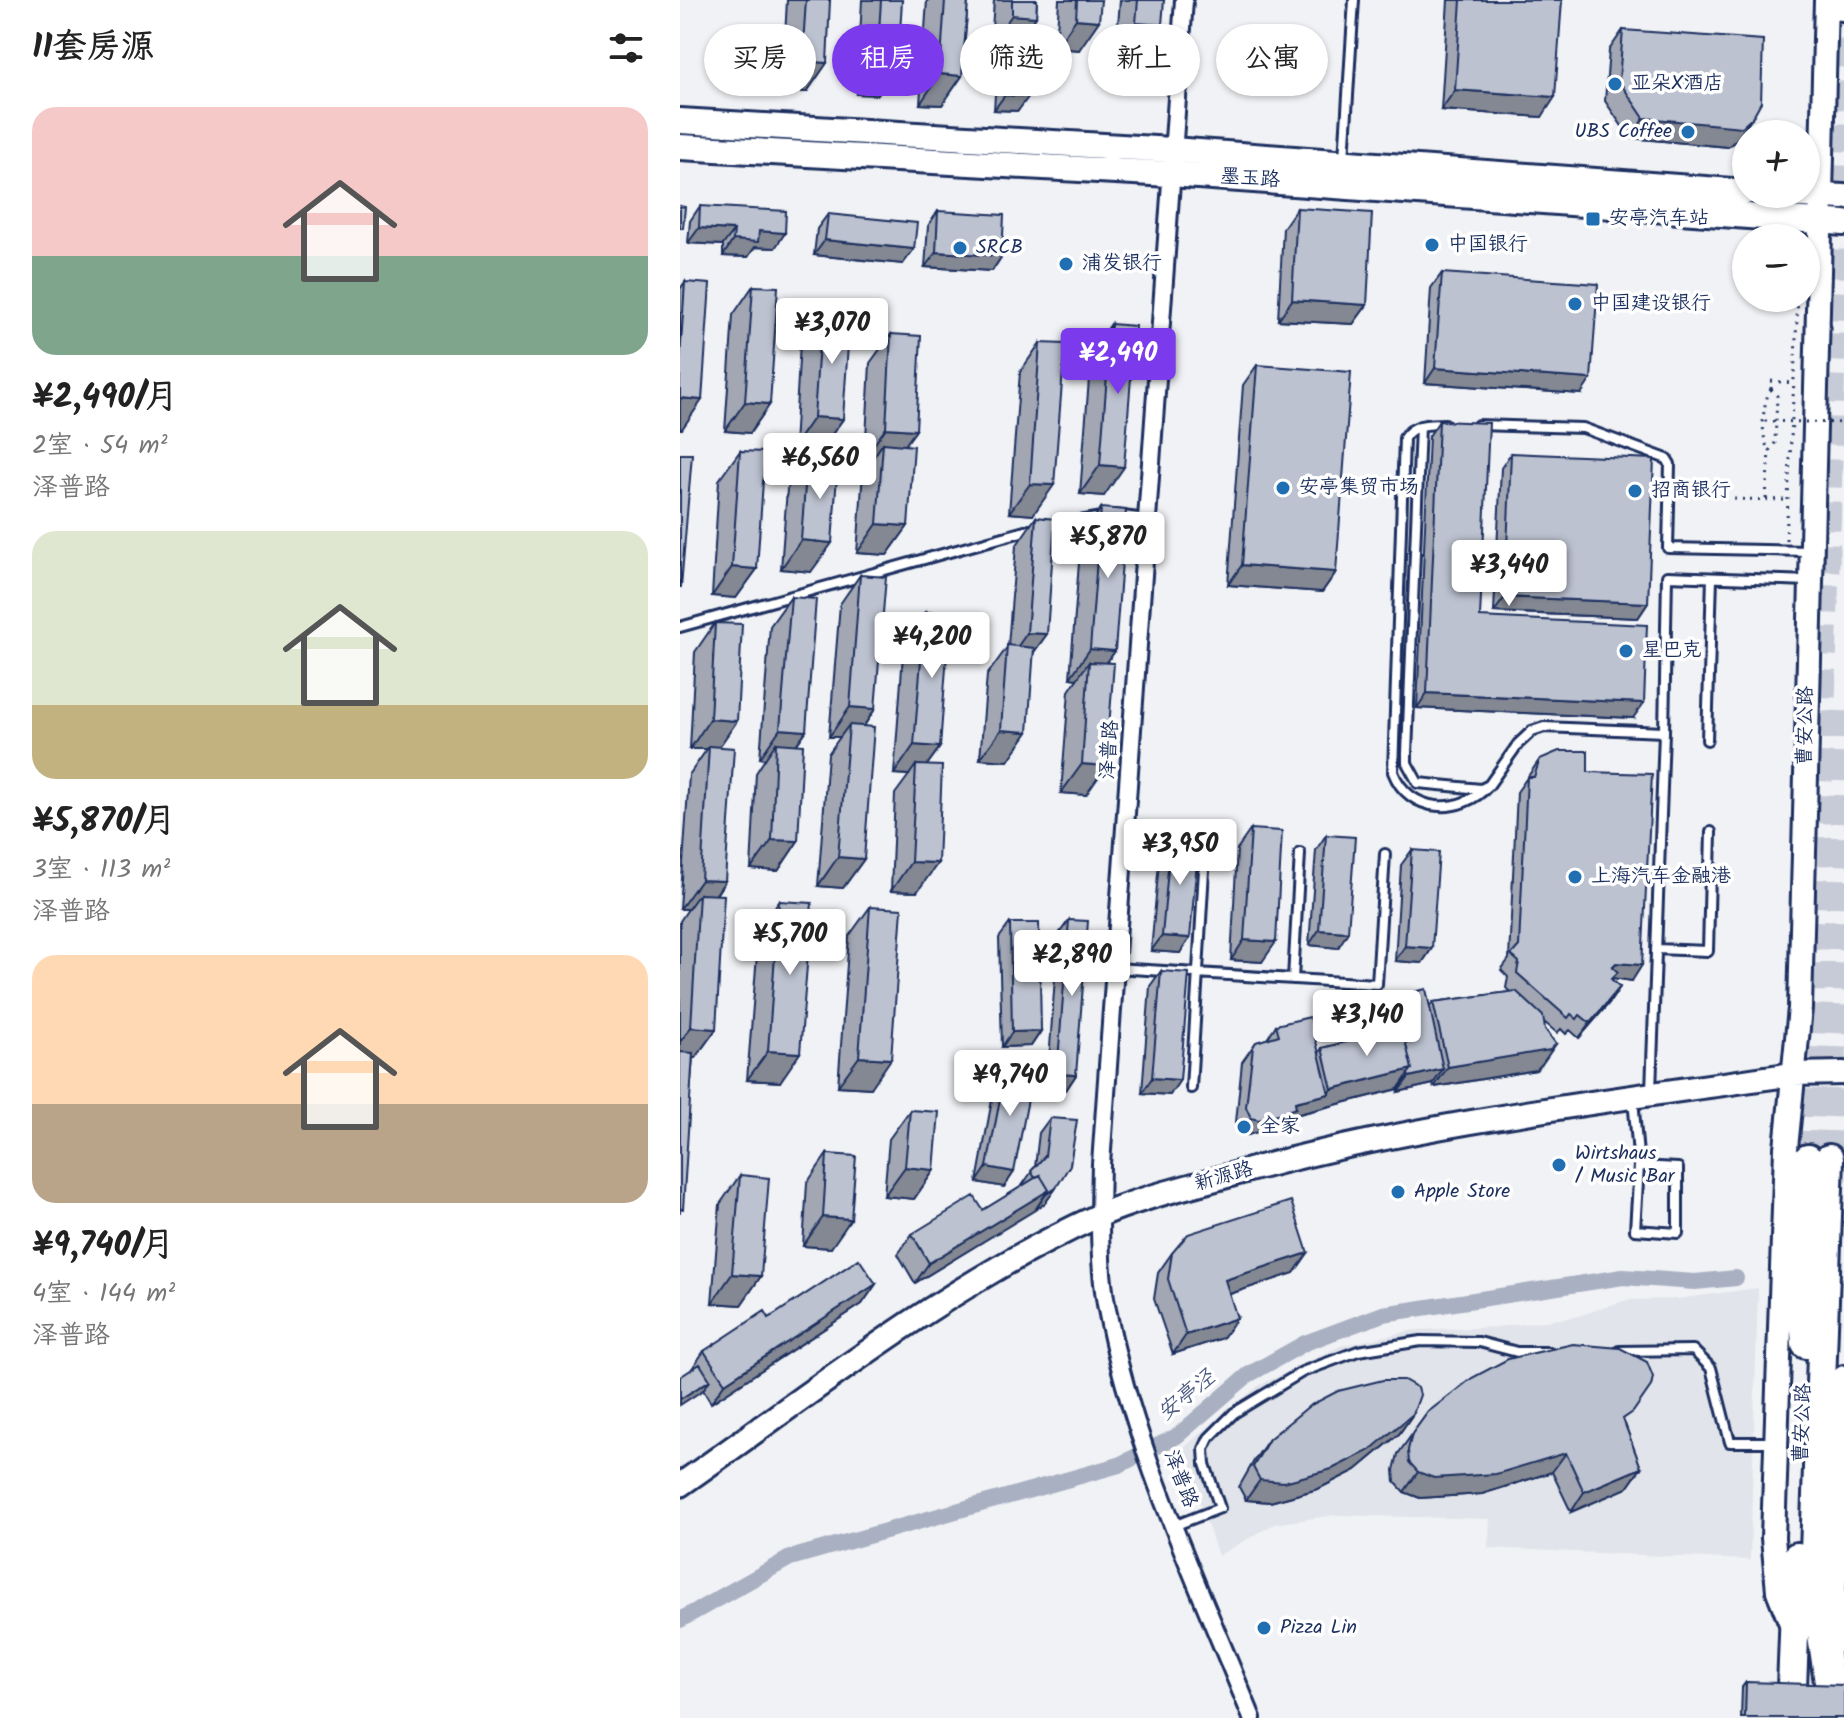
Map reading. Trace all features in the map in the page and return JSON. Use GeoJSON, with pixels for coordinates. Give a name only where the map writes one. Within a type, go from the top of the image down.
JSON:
{"type":"FeatureCollection","features":[{"type":"Feature","properties":{"kind":"highway","name":"曹安公路"},"geometry":{"type":"LineString","coordinates":[[1792,1688],[1806,1342],[1803,1299],[1819,1159],[1814,1580],[1830,1689]]}},
{"type":"Feature","properties":{"kind":"main road"},"geometry":{"type":"LineString","coordinates":[[1832,197],[1837,2]]}},
{"type":"Feature","properties":{"kind":"main road","name":"墨玉路"},"geometry":{"type":"LineString","coordinates":[[680,121],[1844,223]]}},
{"type":"Feature","properties":{"kind":"main road","name":"墨玉路"},"geometry":{"type":"LineString","coordinates":[[680,147],[1171,162],[1343,163],[1732,191]]}},
{"type":"Feature","properties":{"kind":"main road","name":"曹安公路"},"geometry":{"type":"LineString","coordinates":[[1794,1630],[1778,1591],[1773,1538],[1786,1148],[1800,1008],[1819,222],[1832,197]]}},
{"type":"Feature","properties":{"kind":"main road","name":"新源路"},"geometry":{"type":"LineString","coordinates":[[680,1485],[910,1325],[979,1281],[1100,1216],[1321,1151],[1793,1074],[1844,1073]]}},
{"type":"Feature","properties":{"kind":"main road"},"geometry":{"type":"LineString","coordinates":[[1830,1689],[1844,1377]]}},
{"type":"Feature","properties":{"kind":"main road"},"geometry":{"type":"LineString","coordinates":[[1842,1437],[1844,1480]]}},
{"type":"Feature","properties":{"kind":"street","name":"泽普路"},"geometry":{"type":"LineString","coordinates":[[1184,0],[1100,1216],[1106,1304],[1140,1427],[1252,1718]]}},
{"type":"Feature","properties":{"kind":"lane"},"geometry":{"type":"LineString","coordinates":[[1343,163],[1354,0]]}},
{"type":"Feature","properties":{"kind":"lane"},"geometry":{"type":"LineString","coordinates":[[1664,732],[1544,727],[1532,731],[1518,744],[1475,801],[1465,804],[1420,803],[1407,797],[1393,772],[1404,438],[1408,432],[1420,426],[1583,428],[1667,459],[1670,464],[1668,548],[1811,551]]}},
{"type":"Feature","properties":{"kind":"lane"},"geometry":{"type":"LineString","coordinates":[[1420,426],[1407,763],[1418,783],[1428,787],[1473,789],[1489,785]]}},
{"type":"Feature","properties":{"kind":"lane"},"geometry":{"type":"LineString","coordinates":[[680,627],[1025,531],[1113,515],[1146,519]]}},
{"type":"Feature","properties":{"kind":"lane"},"geometry":{"type":"LineString","coordinates":[[1639,1166],[1678,1168],[1678,1233],[1635,1230],[1642,1097],[1654,1004],[1667,576],[1810,581]]}},
{"type":"Feature","properties":{"kind":"lane"},"geometry":{"type":"LineString","coordinates":[[1707,740],[1712,578]]}},
{"type":"Feature","properties":{"kind":"lane"},"geometry":{"type":"LineString","coordinates":[[1656,949],[1708,951],[1711,832]]}},
{"type":"Feature","properties":{"kind":"lane"},"geometry":{"type":"LineString","coordinates":[[1191,1088],[1205,853]]}},
{"type":"Feature","properties":{"kind":"lane"},"geometry":{"type":"LineString","coordinates":[[1293,979],[1300,853]]}},
{"type":"Feature","properties":{"kind":"lane"},"geometry":{"type":"LineString","coordinates":[[1115,968],[1377,984],[1385,854]]}},
{"type":"Feature","properties":{"kind":"lane"},"geometry":{"type":"LineString","coordinates":[[1176,1525],[1220,1508],[1205,1464],[1204,1449],[1209,1438],[1234,1413],[1302,1372],[1358,1351],[1409,1342],[1479,1342],[1517,1352],[1565,1352]]}},
{"type":"Feature","properties":{"kind":"lane"},"geometry":{"type":"LineString","coordinates":[[1613,1351],[1693,1350],[1711,1368],[1730,1442],[1776,1442]]}},
{"type":"Feature","properties":{"kind":"path"},"geometry":{"type":"LineString","coordinates":[[1785,551],[1797,312]]}},
{"type":"Feature","properties":{"kind":"path"},"geometry":{"type":"LineString","coordinates":[[1766,500],[1769,451],[1765,444],[1766,396],[1771,389],[1771,381],[1793,383]]}},
{"type":"Feature","properties":{"kind":"path"},"geometry":{"type":"LineString","coordinates":[[1769,451],[1775,443],[1777,396],[1771,389]]}},
{"type":"Feature","properties":{"kind":"path"},"geometry":{"type":"LineString","coordinates":[[1765,421],[1844,423]]}},
{"type":"Feature","properties":{"kind":"path"},"geometry":{"type":"LineString","coordinates":[[1734,499],[1787,500]]}},
{"type":"Feature","properties":{"kind":"shaded area"},"geometry":{"type":"Polygon","coordinates":[[[1758,1288],[1750,1560],[1488,1548],[1490,1519],[1335,1515],[1274,1524],[1218,1556],[1182,1449],[1258,1386],[1340,1346],[1414,1330],[1498,1327],[1575,1317],[1627,1300],[1677,1299],[1758,1288]]]}},
{"type":"Feature","properties":{"kind":"building"},"geometry":{"type":"Polygon","coordinates":[[[806,0],[830,0],[827,63],[816,62],[816,24],[804,24],[806,0]]]}},
{"type":"Feature","properties":{"kind":"building"},"geometry":{"type":"Polygon","coordinates":[[[881,0],[902,0],[901,24],[880,24],[881,0]]]}},
{"type":"Feature","properties":{"kind":"building"},"geometry":{"type":"Polygon","coordinates":[[[945,0],[968,0],[966,24],[960,24],[960,76],[944,74],[945,0]]]}},
{"type":"Feature","properties":{"kind":"building"},"geometry":{"type":"Polygon","coordinates":[[[1012,0],[1037,0],[1036,17],[1012,15],[1012,0]]]}},
{"type":"Feature","properties":{"kind":"building"},"geometry":{"type":"Polygon","coordinates":[[[1077,0],[1101,0],[1099,21],[1076,19],[1077,0]]]}},
{"type":"Feature","properties":{"kind":"building"},"geometry":{"type":"Polygon","coordinates":[[[1138,0],[1164,0],[1162,24],[1136,23],[1138,0]]]}},
{"type":"Feature","properties":{"kind":"building"},"geometry":{"type":"Polygon","coordinates":[[[1461,0],[1562,0],[1555,97],[1455,90],[1461,0]]]}},
{"type":"Feature","properties":{"kind":"building"},"geometry":{"type":"Polygon","coordinates":[[[1623,30],[1763,40],[1761,102],[1750,120],[1732,120],[1732,126],[1644,118],[1619,81],[1623,30]]]}},
{"type":"Feature","properties":{"kind":"building"},"geometry":{"type":"Polygon","coordinates":[[[680,206],[685,207],[683,228],[680,228],[680,206]]]}},
{"type":"Feature","properties":{"kind":"building"},"geometry":{"type":"Polygon","coordinates":[[[700,206],[786,211],[785,233],[759,231],[758,242],[733,240],[734,230],[699,228],[700,206]]]}},
{"type":"Feature","properties":{"kind":"building"},"geometry":{"type":"Polygon","coordinates":[[[1297,208],[1372,213],[1367,305],[1292,300],[1297,208]]]}},
{"type":"Feature","properties":{"kind":"building"},"geometry":{"type":"Polygon","coordinates":[[[938,211],[1004,215],[1002,256],[936,252],[938,211]]]}},
{"type":"Feature","properties":{"kind":"building"},"geometry":{"type":"Polygon","coordinates":[[[828,214],[917,223],[914,249],[825,240],[828,214]]]}},
{"type":"Feature","properties":{"kind":"building"},"geometry":{"type":"Polygon","coordinates":[[[1442,273],[1598,284],[1591,379],[1435,368],[1442,273]]]}},
{"type":"Feature","properties":{"kind":"building"},"geometry":{"type":"Polygon","coordinates":[[[685,282],[710,284],[702,400],[680,398],[685,282]]]}},
{"type":"Feature","properties":{"kind":"building"},"geometry":{"type":"Polygon","coordinates":[[[753,286],[778,287],[770,404],[745,402],[753,286]]]}},
{"type":"Feature","properties":{"kind":"building"},"geometry":{"type":"Polygon","coordinates":[[[821,313],[850,315],[843,419],[814,417],[821,313]]]}},
{"type":"Feature","properties":{"kind":"building"},"geometry":{"type":"Polygon","coordinates":[[[1111,324],[1135,326],[1124,467],[1100,465],[1111,324]]]}},
{"type":"Feature","properties":{"kind":"building"},"geometry":{"type":"Polygon","coordinates":[[[891,334],[921,336],[916,430],[886,428],[891,334]]]}},
{"type":"Feature","properties":{"kind":"building"},"geometry":{"type":"Polygon","coordinates":[[[1040,343],[1065,344],[1054,485],[1030,484],[1040,343]]]}},
{"type":"Feature","properties":{"kind":"building","name":"安亭集贸市场"},"geometry":{"type":"Polygon","coordinates":[[[1257,365],[1351,372],[1336,572],[1242,565],[1257,365]]]}},
{"type":"Feature","properties":{"kind":"building"},"geometry":{"type":"Polygon","coordinates":[[[1439,421],[1489,423],[1480,617],[1647,625],[1644,703],[1427,693],[1439,421]]]}},
{"type":"Feature","properties":{"kind":"building"},"geometry":{"type":"Polygon","coordinates":[[[883,443],[914,446],[908,526],[877,524],[883,443]]]}},
{"type":"Feature","properties":{"kind":"building"},"geometry":{"type":"Polygon","coordinates":[[[740,451],[765,452],[757,569],[732,567],[740,451]]]}},
{"type":"Feature","properties":{"kind":"building"},"geometry":{"type":"Polygon","coordinates":[[[1511,453],[1654,459],[1648,603],[1505,597],[1511,453]]]}},
{"type":"Feature","properties":{"kind":"building"},"geometry":{"type":"Polygon","coordinates":[[[680,454],[692,454],[681,587],[680,587],[680,454]]]}},
{"type":"Feature","properties":{"kind":"building"},"geometry":{"type":"Polygon","coordinates":[[[807,460],[838,462],[832,543],[801,540],[807,460]]]}},
{"type":"Feature","properties":{"kind":"building"},"geometry":{"type":"Polygon","coordinates":[[[1101,508],[1126,510],[1115,651],[1090,649],[1101,508]]]}},
{"type":"Feature","properties":{"kind":"building"},"geometry":{"type":"Polygon","coordinates":[[[1036,517],[1055,519],[1047,634],[1027,633],[1036,517]]]}},
{"type":"Feature","properties":{"kind":"building"},"geometry":{"type":"Polygon","coordinates":[[[860,575],[886,577],[875,709],[850,707],[860,575]]]}},
{"type":"Feature","properties":{"kind":"building"},"geometry":{"type":"Polygon","coordinates":[[[791,597],[816,599],[806,731],[780,729],[791,597]]]}},
{"type":"Feature","properties":{"kind":"building"},"geometry":{"type":"Polygon","coordinates":[[[925,612],[950,614],[940,747],[914,745],[925,612]]]}},
{"type":"Feature","properties":{"kind":"building"},"geometry":{"type":"Polygon","coordinates":[[[715,623],[742,624],[737,721],[710,719],[715,623]]]}},
{"type":"Feature","properties":{"kind":"building"},"geometry":{"type":"Polygon","coordinates":[[[1007,645],[1034,648],[1028,732],[1001,730],[1007,645]]]}},
{"type":"Feature","properties":{"kind":"building"},"geometry":{"type":"Polygon","coordinates":[[[1089,662],[1114,663],[1106,766],[1082,764],[1089,662]]]}},
{"type":"Feature","properties":{"kind":"building"},"geometry":{"type":"Polygon","coordinates":[[[849,725],[874,727],[864,859],[838,857],[849,725]]]}},
{"type":"Feature","properties":{"kind":"building"},"geometry":{"type":"Polygon","coordinates":[[[776,743],[803,745],[798,841],[772,840],[776,743]]]}},
{"type":"Feature","properties":{"kind":"building"},"geometry":{"type":"Polygon","coordinates":[[[709,746],[734,748],[725,881],[701,880],[709,746]]]}},
{"type":"Feature","properties":{"kind":"building","name":"上海汽车金融港"},"geometry":{"type":"Polygon","coordinates":[[[1559,751],[1588,751],[1588,772],[1652,774],[1642,965],[1616,963],[1612,967],[1618,972],[1611,979],[1620,987],[1590,1023],[1580,1015],[1577,1019],[1571,1014],[1568,1018],[1517,973],[1519,962],[1511,955],[1519,946],[1527,777],[1534,777],[1540,759],[1559,751]]]}},
{"type":"Feature","properties":{"kind":"building"},"geometry":{"type":"Polygon","coordinates":[[[916,765],[942,766],[938,863],[911,862],[916,765]]]}},
{"type":"Feature","properties":{"kind":"building"},"geometry":{"type":"Polygon","coordinates":[[[1251,829],[1282,831],[1276,942],[1244,940],[1251,829]]]}},
{"type":"Feature","properties":{"kind":"building"},"geometry":{"type":"Polygon","coordinates":[[[1326,835],[1355,837],[1348,932],[1319,930],[1326,835]]]}},
{"type":"Feature","properties":{"kind":"building"},"geometry":{"type":"Polygon","coordinates":[[[1171,836],[1199,838],[1190,938],[1162,936],[1171,836]]]}},
{"type":"Feature","properties":{"kind":"building"},"geometry":{"type":"Polygon","coordinates":[[[1412,850],[1439,852],[1432,948],[1405,946],[1412,850]]]}},
{"type":"Feature","properties":{"kind":"building"},"geometry":{"type":"Polygon","coordinates":[[[699,894],[724,895],[716,1029],[691,1027],[699,894]]]}},
{"type":"Feature","properties":{"kind":"building"},"geometry":{"type":"Polygon","coordinates":[[[779,901],[812,903],[800,1053],[768,1051],[779,901]]]}},
{"type":"Feature","properties":{"kind":"building"},"geometry":{"type":"Polygon","coordinates":[[[870,907],[902,909],[891,1059],[859,1057],[870,907]]]}},
{"type":"Feature","properties":{"kind":"building"},"geometry":{"type":"Polygon","coordinates":[[[1069,920],[1088,921],[1076,1075],[1057,1074],[1069,920]]]}},
{"type":"Feature","properties":{"kind":"building"},"geometry":{"type":"Polygon","coordinates":[[[1010,923],[1039,923],[1041,1031],[1012,1032],[1010,923]]]}},
{"type":"Feature","properties":{"kind":"building"},"geometry":{"type":"Polygon","coordinates":[[[1161,971],[1189,973],[1180,1080],[1152,1078],[1161,971]]]}},
{"type":"Feature","properties":{"kind":"building"},"geometry":{"type":"Polygon","coordinates":[[[1426,989],[1443,1069],[1409,1077],[1412,1069],[1391,997],[1426,989]]]}},
{"type":"Feature","properties":{"kind":"building"},"geometry":{"type":"Polygon","coordinates":[[[1516,991],[1543,1016],[1545,1029],[1556,1044],[1550,1050],[1448,1067],[1433,1002],[1516,991]]]}},
{"type":"Feature","properties":{"kind":"building"},"geometry":{"type":"Polygon","coordinates":[[[1310,1017],[1329,1094],[1295,1102],[1296,1108],[1259,1120],[1251,1118],[1246,1107],[1253,1047],[1256,1042],[1279,1035],[1276,1025],[1310,1017]]]}},
{"type":"Feature","properties":{"kind":"building"},"geometry":{"type":"Polygon","coordinates":[[[1402,1028],[1412,1069],[1332,1089],[1322,1048],[1402,1028]]]}},
{"type":"Feature","properties":{"kind":"building"},"geometry":{"type":"Polygon","coordinates":[[[680,1052],[693,1053],[683,1209],[680,1209],[680,1052]]]}},
{"type":"Feature","properties":{"kind":"building"},"geometry":{"type":"Polygon","coordinates":[[[1007,1063],[1034,1068],[1014,1172],[987,1167],[1007,1063]]]}},
{"type":"Feature","properties":{"kind":"building"},"geometry":{"type":"Polygon","coordinates":[[[910,1110],[939,1112],[934,1170],[905,1167],[910,1110]]]}},
{"type":"Feature","properties":{"kind":"building"},"geometry":{"type":"Polygon","coordinates":[[[1050,1118],[1077,1120],[1070,1165],[1056,1188],[1045,1195],[1049,1190],[1040,1175],[1035,1178],[1031,1171],[1045,1156],[1050,1118]]]}},
{"type":"Feature","properties":{"kind":"building"},"geometry":{"type":"Polygon","coordinates":[[[827,1154],[856,1156],[851,1219],[823,1217],[827,1154]]]}},
{"type":"Feature","properties":{"kind":"building"},"geometry":{"type":"Polygon","coordinates":[[[740,1175],[769,1178],[761,1276],[732,1274],[740,1175]]]}},
{"type":"Feature","properties":{"kind":"building"},"geometry":{"type":"Polygon","coordinates":[[[1040,1175],[1049,1190],[929,1263],[912,1234],[974,1196],[983,1210],[1040,1175]]]}},
{"type":"Feature","properties":{"kind":"building"},"geometry":{"type":"Polygon","coordinates":[[[1291,1201],[1308,1253],[1225,1280],[1237,1318],[1186,1335],[1168,1279],[1172,1253],[1188,1234],[1291,1201]]]}},
{"type":"Feature","properties":{"kind":"building"},"geometry":{"type":"Polygon","coordinates":[[[859,1259],[876,1284],[725,1383],[704,1351],[765,1311],[769,1318],[859,1259]]]}},
{"type":"Feature","properties":{"kind":"building"},"geometry":{"type":"Polygon","coordinates":[[[1573,1344],[1620,1348],[1647,1362],[1653,1377],[1651,1386],[1633,1412],[1623,1419],[1641,1468],[1584,1492],[1566,1453],[1496,1474],[1434,1478],[1418,1472],[1409,1462],[1412,1434],[1428,1412],[1472,1378],[1508,1359],[1573,1344]]]}},
{"type":"Feature","properties":{"kind":"building"},"geometry":{"type":"Polygon","coordinates":[[[700,1364],[710,1380],[680,1399],[680,1377],[700,1364]]]}},
{"type":"Feature","properties":{"kind":"building"},"geometry":{"type":"Polygon","coordinates":[[[1383,1380],[1404,1380],[1418,1388],[1420,1395],[1413,1414],[1370,1450],[1332,1469],[1284,1482],[1260,1480],[1253,1467],[1269,1439],[1309,1406],[1338,1391],[1383,1380]]]}},
{"type":"Feature","properties":{"kind":"building"},"geometry":{"type":"Polygon","coordinates":[[[1746,1682],[1844,1685],[1844,1718],[1745,1718],[1746,1682]]]}},
{"type":"Feature","properties":{"kind":"waterway","name":"安亭泾"},"geometry":{"type":"LineString","coordinates":[[680,1620],[790,1558],[1119,1465],[1177,1436],[1248,1375],[1305,1343],[1383,1314],[1623,1277],[1695,1282],[1736,1278]]}},
{"type":"Feature","properties":{"kind":"tunnel"},"geometry":{"type":"LineString","coordinates":[[1808,1159],[1842,6]]}},
{"type":"Feature","properties":{"kind":"tunnel"},"geometry":{"type":"LineString","coordinates":[[1829,1159],[1844,708]]}},
{"type":"Feature","properties":{"kind":"place","name":"亚朵X酒店"},"geometry":{"type":"Point","coordinates":[1615,84]}},
{"type":"Feature","properties":{"kind":"place","name":"UBS Coffee"},"geometry":{"type":"Point","coordinates":[1688,132]}},
{"type":"Feature","properties":{"kind":"place","name":"安亭汽车站"},"geometry":{"type":"Point","coordinates":[1593,219]}},
{"type":"Feature","properties":{"kind":"place","name":"中国银行"},"geometry":{"type":"Point","coordinates":[1432,245]}},
{"type":"Feature","properties":{"kind":"place","name":"SRCB"},"geometry":{"type":"Point","coordinates":[960,248]}},
{"type":"Feature","properties":{"kind":"place","name":"浦发银行"},"geometry":{"type":"Point","coordinates":[1066,264]}},
{"type":"Feature","properties":{"kind":"place","name":"中国建设银行"},"geometry":{"type":"Point","coordinates":[1575,304]}},
{"type":"Feature","properties":{"kind":"place","name":"安亭集贸市场"},"geometry":{"type":"Point","coordinates":[1283,488]}},
{"type":"Feature","properties":{"kind":"place","name":"招商银行"},"geometry":{"type":"Point","coordinates":[1635,491]}},
{"type":"Feature","properties":{"kind":"place","name":"星巴克"},"geometry":{"type":"Point","coordinates":[1626,651]}},
{"type":"Feature","properties":{"kind":"place","name":"上海汽车金融港"},"geometry":{"type":"Point","coordinates":[1575,877]}},
{"type":"Feature","properties":{"kind":"place","name":"全家"},"geometry":{"type":"Point","coordinates":[1244,1127]}},
{"type":"Feature","properties":{"kind":"place","name":"Wirtshaus / Music Bar"},"geometry":{"type":"Point","coordinates":[1559,1165]}},
{"type":"Feature","properties":{"kind":"place","name":"Apple Store"},"geometry":{"type":"Point","coordinates":[1398,1192]}},
{"type":"Feature","properties":{"kind":"place","name":"Pizza Lin"},"geometry":{"type":"Point","coordinates":[1264,1628]}}]}
